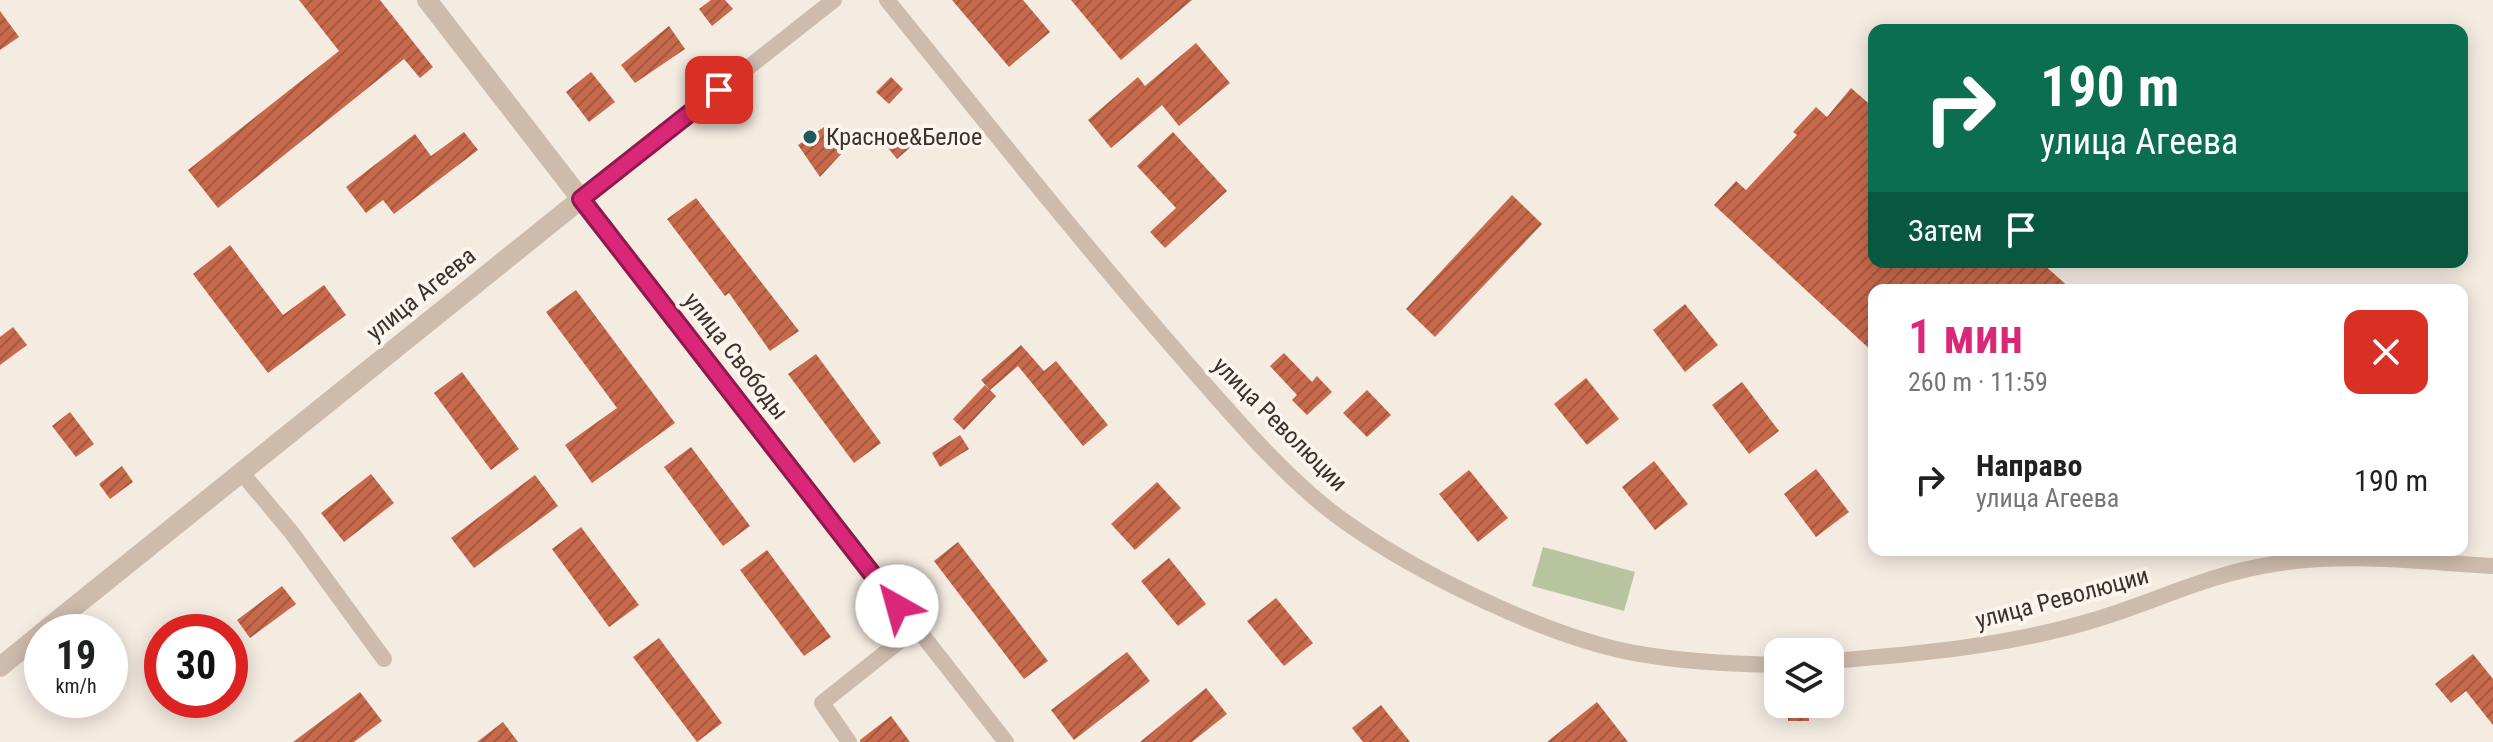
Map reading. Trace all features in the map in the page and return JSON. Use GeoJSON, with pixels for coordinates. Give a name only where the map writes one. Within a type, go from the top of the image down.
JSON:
{"type":"FeatureCollection","features":[{"type":"Feature","properties":{"kind":"street","name":"улица Свободы"},"geometry":{"type":"LineString","coordinates":[[427,0],[1006,742]]}},
{"type":"Feature","properties":{"kind":"street","name":"улица Агеева"},"geometry":{"type":"LineString","coordinates":[[65,614],[581,199],[834,0]]}},
{"type":"Feature","properties":{"kind":"street","name":"улица Революции"},"geometry":{"type":"LineString","coordinates":[[887,0],[1093,255],[1203,382],[1291,474],[1344,521],[1456,588],[1576,638],[1653,656],[1712,664],[1764,665]]}},
{"type":"Feature","properties":{"kind":"street"},"geometry":{"type":"LineString","coordinates":[[241,472],[292,533],[384,659]]}},
{"type":"Feature","properties":{"kind":"street","name":"улица Революции"},"geometry":{"type":"LineString","coordinates":[[1844,660],[1999,644],[2093,621],[2248,568],[2278,563],[2354,559],[2493,566]]}},
{"type":"Feature","properties":{"kind":"street"},"geometry":{"type":"LineString","coordinates":[[849,742],[822,703],[915,629]]}},
{"type":"Feature","properties":{"kind":"street","name":"улица Агеева"},"geometry":{"type":"LineString","coordinates":[[0,667],[24,647]]}},
{"type":"Feature","properties":{"kind":"green space"},"geometry":{"type":"Polygon","coordinates":[[[1543,547],[1635,572],[1624,611],[1532,586],[1543,547]]]}},
{"type":"Feature","properties":{"kind":"building"},"geometry":{"type":"Polygon","coordinates":[[[299,0],[380,0],[433,67],[420,78],[404,59],[218,208],[188,170],[339,51],[299,0]]]}},
{"type":"Feature","properties":{"kind":"building"},"geometry":{"type":"Polygon","coordinates":[[[711,0],[725,0],[733,9],[712,26],[699,9],[711,0]]]}},
{"type":"Feature","properties":{"kind":"building"},"geometry":{"type":"Polygon","coordinates":[[[952,0],[1023,0],[1050,32],[1009,67],[952,0]]]}},
{"type":"Feature","properties":{"kind":"building"},"geometry":{"type":"Polygon","coordinates":[[[1071,0],[1192,0],[1121,60],[1071,0]]]}},
{"type":"Feature","properties":{"kind":"building"},"geometry":{"type":"Polygon","coordinates":[[[0,11],[19,37],[0,50],[0,11]]]}},
{"type":"Feature","properties":{"kind":"building"},"geometry":{"type":"Polygon","coordinates":[[[669,26],[685,49],[635,83],[621,65],[669,26]]]}},
{"type":"Feature","properties":{"kind":"building"},"geometry":{"type":"Polygon","coordinates":[[[1196,43],[1230,83],[1179,126],[1162,105],[1111,148],[1088,120],[1138,77],[1145,86],[1196,43]]]}},
{"type":"Feature","properties":{"kind":"building"},"geometry":{"type":"Polygon","coordinates":[[[591,72],[615,102],[589,122],[566,92],[591,72]]]}},
{"type":"Feature","properties":{"kind":"building"},"geometry":{"type":"Polygon","coordinates":[[[891,77],[903,89],[889,104],[876,92],[891,77]]]}},
{"type":"Feature","properties":{"kind":"building"},"geometry":{"type":"Polygon","coordinates":[[[1851,88],[1868,103],[1868,268],[2048,268],[2065,284],[1868,284],[1868,347],[1714,205],[1736,181],[1746,190],[1797,135],[1793,132],[1816,107],[1827,117],[1851,88]]]}},
{"type":"Feature","properties":{"kind":"building"},"geometry":{"type":"Polygon","coordinates":[[[824,127],[842,153],[820,177],[798,145],[824,127]]]}},
{"type":"Feature","properties":{"kind":"building"},"geometry":{"type":"Polygon","coordinates":[[[901,129],[914,144],[897,159],[884,143],[901,129]]]}},
{"type":"Feature","properties":{"kind":"building"},"geometry":{"type":"Polygon","coordinates":[[[464,132],[478,150],[394,214],[383,200],[366,213],[346,187],[415,134],[431,156],[464,132]]]}},
{"type":"Feature","properties":{"kind":"building"},"geometry":{"type":"Polygon","coordinates":[[[1173,132],[1227,191],[1165,248],[1150,232],[1176,208],[1137,166],[1173,132]]]}},
{"type":"Feature","properties":{"kind":"building"},"geometry":{"type":"Polygon","coordinates":[[[1512,195],[1542,224],[1435,337],[1406,309],[1512,195]]]}},
{"type":"Feature","properties":{"kind":"building"},"geometry":{"type":"Polygon","coordinates":[[[696,198],[799,331],[770,351],[729,293],[725,296],[667,219],[696,198]]]}},
{"type":"Feature","properties":{"kind":"building"},"geometry":{"type":"Polygon","coordinates":[[[230,245],[283,315],[324,285],[346,315],[268,373],[193,274],[230,245]]]}},
{"type":"Feature","properties":{"kind":"building"},"geometry":{"type":"Polygon","coordinates":[[[576,290],[675,423],[592,483],[565,445],[617,408],[546,312],[576,290]]]}},
{"type":"Feature","properties":{"kind":"building"},"geometry":{"type":"Polygon","coordinates":[[[1685,304],[1718,345],[1685,372],[1653,330],[1685,304]]]}},
{"type":"Feature","properties":{"kind":"building"},"geometry":{"type":"Polygon","coordinates":[[[13,327],[27,345],[0,365],[0,337],[13,327]]]}},
{"type":"Feature","properties":{"kind":"building"},"geometry":{"type":"Polygon","coordinates":[[[1021,345],[1044,371],[1056,361],[1108,425],[1083,446],[1018,366],[990,390],[981,380],[1021,345]]]}},
{"type":"Feature","properties":{"kind":"building"},"geometry":{"type":"Polygon","coordinates":[[[1284,353],[1312,382],[1317,376],[1332,392],[1307,415],[1292,400],[1297,395],[1270,366],[1284,353]]]}},
{"type":"Feature","properties":{"kind":"building"},"geometry":{"type":"Polygon","coordinates":[[[816,354],[881,443],[854,463],[788,374],[816,354]]]}},
{"type":"Feature","properties":{"kind":"building"},"geometry":{"type":"Polygon","coordinates":[[[462,372],[519,449],[491,470],[434,393],[462,372]]]}},
{"type":"Feature","properties":{"kind":"building"},"geometry":{"type":"Polygon","coordinates":[[[1586,378],[1619,419],[1587,445],[1554,404],[1586,378]]]}},
{"type":"Feature","properties":{"kind":"building"},"geometry":{"type":"Polygon","coordinates":[[[1742,382],[1779,431],[1749,454],[1712,405],[1742,382]]]}},
{"type":"Feature","properties":{"kind":"building"},"geometry":{"type":"Polygon","coordinates":[[[985,385],[996,396],[964,430],[953,419],[985,385]]]}},
{"type":"Feature","properties":{"kind":"building"},"geometry":{"type":"Polygon","coordinates":[[[1367,390],[1391,415],[1367,437],[1343,413],[1367,390]]]}},
{"type":"Feature","properties":{"kind":"building"},"geometry":{"type":"Polygon","coordinates":[[[70,412],[94,444],[76,457],[52,426],[70,412]]]}},
{"type":"Feature","properties":{"kind":"building"},"geometry":{"type":"Polygon","coordinates":[[[960,435],[969,449],[940,467],[932,453],[960,435]]]}},
{"type":"Feature","properties":{"kind":"building"},"geometry":{"type":"Polygon","coordinates":[[[691,447],[750,526],[723,546],[664,467],[691,447]]]}},
{"type":"Feature","properties":{"kind":"building"},"geometry":{"type":"Polygon","coordinates":[[[1654,461],[1688,504],[1655,530],[1622,487],[1654,461]]]}},
{"type":"Feature","properties":{"kind":"building"},"geometry":{"type":"Polygon","coordinates":[[[122,466],[133,482],[110,499],[99,484],[122,466]]]}},
{"type":"Feature","properties":{"kind":"building"},"geometry":{"type":"Polygon","coordinates":[[[1816,469],[1849,512],[1816,537],[1784,494],[1816,469]]]}},
{"type":"Feature","properties":{"kind":"building"},"geometry":{"type":"Polygon","coordinates":[[[1469,470],[1508,518],[1478,542],[1439,494],[1469,470]]]}},
{"type":"Feature","properties":{"kind":"building"},"geometry":{"type":"Polygon","coordinates":[[[371,474],[394,503],[344,542],[321,513],[371,474]]]}},
{"type":"Feature","properties":{"kind":"building"},"geometry":{"type":"Polygon","coordinates":[[[535,475],[558,506],[474,568],[451,538],[535,475]]]}},
{"type":"Feature","properties":{"kind":"building"},"geometry":{"type":"Polygon","coordinates":[[[1157,482],[1181,508],[1135,550],[1111,524],[1157,482]]]}},
{"type":"Feature","properties":{"kind":"building"},"geometry":{"type":"Polygon","coordinates":[[[581,527],[639,605],[609,627],[552,549],[581,527]]]}},
{"type":"Feature","properties":{"kind":"building"},"geometry":{"type":"Polygon","coordinates":[[[958,542],[1048,661],[1024,679],[934,561],[958,542]]]}},
{"type":"Feature","properties":{"kind":"building"},"geometry":{"type":"Polygon","coordinates":[[[767,550],[831,637],[804,656],[740,570],[767,550]]]}},
{"type":"Feature","properties":{"kind":"building"},"geometry":{"type":"Polygon","coordinates":[[[1169,558],[1206,604],[1178,626],[1141,581],[1169,558]]]}},
{"type":"Feature","properties":{"kind":"building"},"geometry":{"type":"Polygon","coordinates":[[[282,586],[296,604],[250,638],[248,614],[245,614],[282,586]]]}},
{"type":"Feature","properties":{"kind":"building"},"geometry":{"type":"Polygon","coordinates":[[[1276,598],[1313,643],[1284,666],[1247,621],[1276,598]]]}},
{"type":"Feature","properties":{"kind":"building"},"geometry":{"type":"Polygon","coordinates":[[[659,638],[722,723],[697,742],[633,657],[659,638]]]}},
{"type":"Feature","properties":{"kind":"building"},"geometry":{"type":"Polygon","coordinates":[[[1127,652],[1150,681],[1074,740],[1051,710],[1127,652]]]}},
{"type":"Feature","properties":{"kind":"building"},"geometry":{"type":"Polygon","coordinates":[[[2473,654],[2493,679],[2493,725],[2466,691],[2451,703],[2435,684],[2473,654]]]}},
{"type":"Feature","properties":{"kind":"building"},"geometry":{"type":"Polygon","coordinates":[[[1206,688],[1227,714],[1192,742],[1140,742],[1206,688]]]}},
{"type":"Feature","properties":{"kind":"building"},"geometry":{"type":"Polygon","coordinates":[[[360,692],[382,721],[354,742],[293,742],[360,692]]]}},
{"type":"Feature","properties":{"kind":"building"},"geometry":{"type":"Polygon","coordinates":[[[1597,702],[1628,742],[1547,742],[1597,702]]]}},
{"type":"Feature","properties":{"kind":"building"},"geometry":{"type":"Polygon","coordinates":[[[1381,705],[1410,742],[1363,742],[1352,728],[1381,705]]]}},
{"type":"Feature","properties":{"kind":"building"},"geometry":{"type":"Polygon","coordinates":[[[891,716],[910,742],[860,742],[860,740],[891,716]]]}},
{"type":"Feature","properties":{"kind":"building"},"geometry":{"type":"Polygon","coordinates":[[[1788,718],[1809,718],[1809,721],[1788,721],[1788,718]]]}},
{"type":"Feature","properties":{"kind":"building"},"geometry":{"type":"Polygon","coordinates":[[[503,722],[518,742],[477,742],[503,722]]]}},
{"type":"Feature","properties":{"kind":"place","name":"Красное&Белое"},"geometry":{"type":"Point","coordinates":[810,137]}},
{"type":"Feature","properties":{"kind":"route"},"geometry":{"type":"LineString","coordinates":[[719,90],[581,199],[897,606]]}}]}
